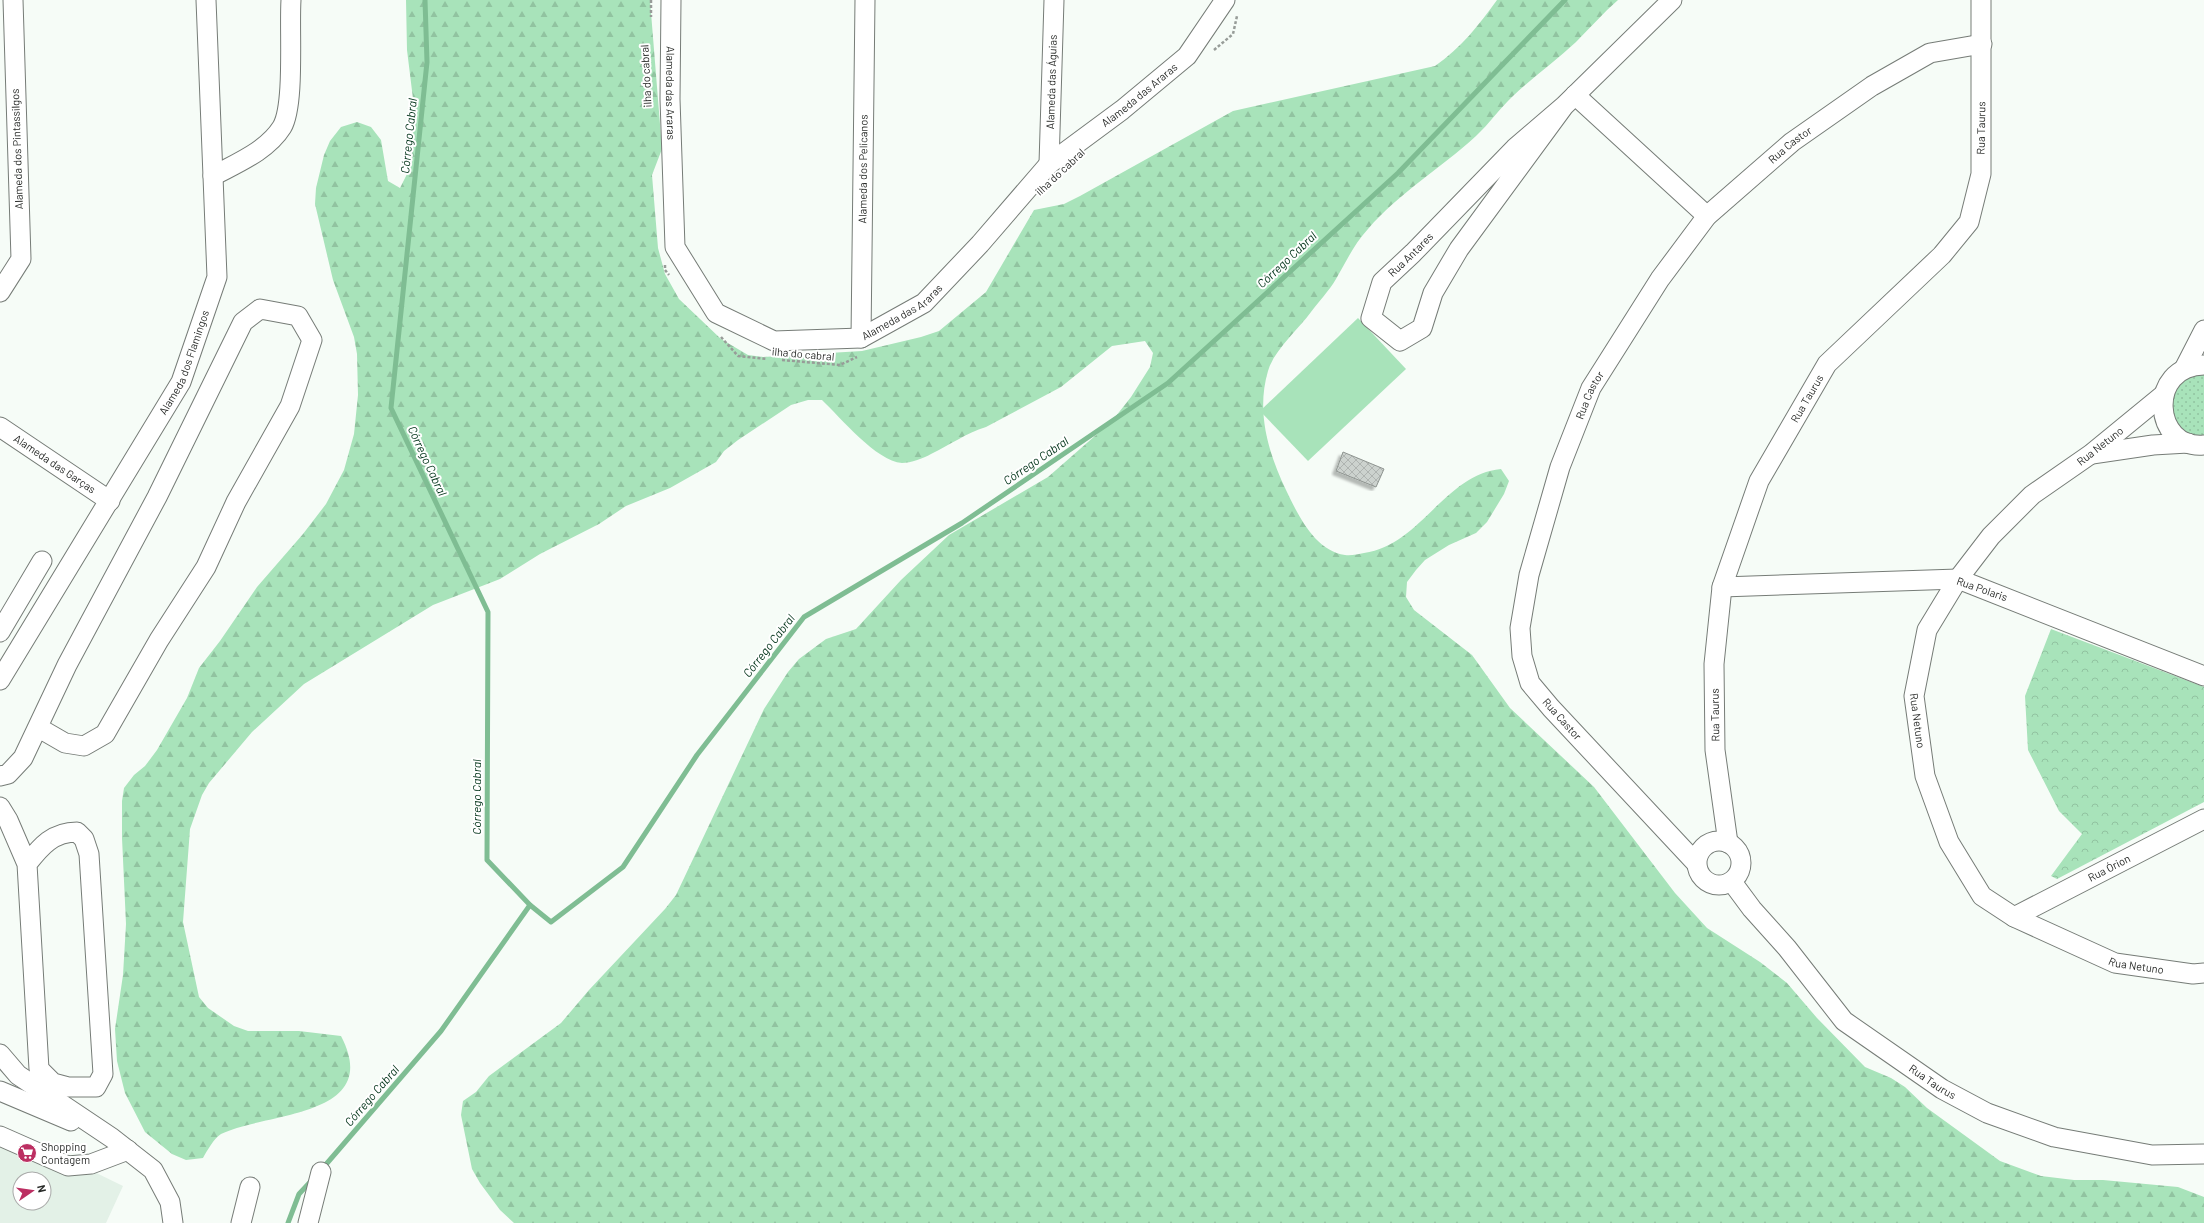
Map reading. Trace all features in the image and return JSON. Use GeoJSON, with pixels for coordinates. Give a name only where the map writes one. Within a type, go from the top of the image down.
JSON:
{"type":"FeatureCollection","features":[{"type":"Feature","properties":{"kind":"street","name":"Alameda dos Pintassilgos"},"geometry":{"type":"LineString","coordinates":[[0,292],[20,259],[13,0]]}},
{"type":"Feature","properties":{"kind":"street","name":"Alameda dos Flamingos"},"geometry":{"type":"LineString","coordinates":[[0,680],[110,501],[180,382],[217,276],[206,0]]}},
{"type":"Feature","properties":{"kind":"street"},"geometry":{"type":"LineString","coordinates":[[213,176],[254,153],[269,142],[283,126],[290,99],[291,0]]}},
{"type":"Feature","properties":{"kind":"street","name":"Alameda das Araras"},"geometry":{"type":"LineString","coordinates":[[671,0],[670,99],[675,247],[716,313],[774,341],[861,347],[924,303],[980,244],[1049,164],[1122,110],[1187,56],[1225,0]]}},
{"type":"Feature","properties":{"kind":"street","name":"Alameda dos Pelicanos"},"geometry":{"type":"LineString","coordinates":[[861,347],[865,0]]}},
{"type":"Feature","properties":{"kind":"street","name":"Alameda das Águias"},"geometry":{"type":"LineString","coordinates":[[1049,164],[1054,0]]}},
{"type":"Feature","properties":{"kind":"street","name":"Rua Antares"},"geometry":{"type":"LineString","coordinates":[[1570,101],[1459,249],[1433,293],[1422,328],[1400,341],[1371,318],[1382,282],[1413,253],[1515,148],[1570,101],[1672,0]]}},
{"type":"Feature","properties":{"kind":"street","name":"Rua Taurus"},"geometry":{"type":"LineString","coordinates":[[1728,843],[1715,750],[1714,664],[1722,587],[1760,481],[1827,364],[1942,255],[1969,222],[1981,174],[1981,0]]}},
{"type":"Feature","properties":{"kind":"street","name":"Rua Castor"},"geometry":{"type":"LineString","coordinates":[[1696,863],[1551,708],[1530,682],[1522,656],[1520,628],[1529,575],[1560,467],[1592,388],[1660,279],[1707,216],[1792,142],[1872,86],[1930,53],[1982,44]]}},
{"type":"Feature","properties":{"kind":"street"},"geometry":{"type":"LineString","coordinates":[[1570,101],[1707,216]]}},
{"type":"Feature","properties":{"kind":"street"},"geometry":{"type":"LineString","coordinates":[[0,776],[8,774],[23,758],[39,728],[67,665],[157,497],[243,322],[260,309],[298,316],[312,340],[290,406],[236,502],[206,568],[159,640],[105,734],[84,746],[65,743],[39,728]]}},
{"type":"Feature","properties":{"kind":"street"},"geometry":{"type":"LineString","coordinates":[[2184,369],[2204,330]]}},
{"type":"Feature","properties":{"kind":"street"},"geometry":{"type":"LineString","coordinates":[[2196,444],[2178,437],[2170,429],[2163,413],[2163,395],[2175,375],[2184,369],[2204,365]]}},
{"type":"Feature","properties":{"kind":"street","name":"Rua Netuno"},"geometry":{"type":"LineString","coordinates":[[2163,395],[2091,454],[2032,496],[1991,536],[1958,579],[1927,630],[1914,696],[1924,776],[1949,842],[1982,896],[2014,917],[2115,963],[2193,974],[2204,972]]}},
{"type":"Feature","properties":{"kind":"street","name":"Alameda das Garças"},"geometry":{"type":"LineString","coordinates":[[0,427],[110,501]]}},
{"type":"Feature","properties":{"kind":"street"},"geometry":{"type":"LineString","coordinates":[[2091,454],[2153,445],[2196,444]]}},
{"type":"Feature","properties":{"kind":"street"},"geometry":{"type":"LineString","coordinates":[[0,632],[42,561]]}},
{"type":"Feature","properties":{"kind":"street","name":"Rua Polaris"},"geometry":{"type":"LineString","coordinates":[[1722,587],[1958,579],[2204,676]]}},
{"type":"Feature","properties":{"kind":"street"},"geometry":{"type":"LineString","coordinates":[[0,807],[8,820],[27,864],[39,1069],[53,1082],[68,1087],[96,1087],[103,1074],[89,854],[84,839],[76,832],[60,833],[42,844],[27,864]]}},
{"type":"Feature","properties":{"kind":"street","name":"Rua Órion"},"geometry":{"type":"LineString","coordinates":[[2014,917],[2204,819]]}},
{"type":"Feature","properties":{"kind":"street"},"geometry":{"type":"LineString","coordinates":[[1719,841],[1728,843],[1737,850],[1741,861],[1739,873],[1732,882],[1720,885],[1708,883],[1698,871],[1696,863],[1698,854],[1703,847],[1710,842],[1719,841]]}},
{"type":"Feature","properties":{"kind":"street","name":"Rua Taurus"},"geometry":{"type":"LineString","coordinates":[[1732,882],[1752,909],[1788,948],[1844,1021],[1942,1090],[1987,1113],[2054,1137],[2152,1155],[2204,1154]]}},
{"type":"Feature","properties":{"kind":"street"},"geometry":{"type":"LineString","coordinates":[[0,1054],[18,1075],[112,1138],[153,1170],[170,1202],[173,1223]]}},
{"type":"Feature","properties":{"kind":"street"},"geometry":{"type":"LineString","coordinates":[[0,1091],[112,1138]]}},
{"type":"Feature","properties":{"kind":"street"},"geometry":{"type":"LineString","coordinates":[[0,1136],[68,1166],[91,1164],[128,1150]]}},
{"type":"Feature","properties":{"kind":"street"},"geometry":{"type":"LineString","coordinates":[[308,1223],[321,1172]]}},
{"type":"Feature","properties":{"kind":"street"},"geometry":{"type":"LineString","coordinates":[[241,1223],[250,1187]]}},
{"type":"Feature","properties":{"kind":"path"},"geometry":{"type":"LineString","coordinates":[[651,0],[652,25]]}},
{"type":"Feature","properties":{"kind":"path"},"geometry":{"type":"LineString","coordinates":[[1209,54],[1233,34],[1238,14]]}},
{"type":"Feature","properties":{"kind":"path"},"geometry":{"type":"LineString","coordinates":[[665,262],[665,270],[670,275]]}},
{"type":"Feature","properties":{"kind":"path","name":"ilha do cabral"},"geometry":{"type":"LineString","coordinates":[[718,333],[738,356],[770,359]]}},
{"type":"Feature","properties":{"kind":"path","name":"ilha do cabral"},"geometry":{"type":"LineString","coordinates":[[777,360],[840,365],[861,347]]}},
{"type":"Feature","properties":{"kind":"shaded area","name":"Shopping Contagem"},"geometry":{"type":"Polygon","coordinates":[[[0,1126],[123,1186],[106,1223],[0,1223],[0,1126]]]}},
{"type":"Feature","properties":{"kind":"green space"},"geometry":{"type":"Polygon","coordinates":[[[406,0],[650,0],[662,149],[652,175],[658,248],[665,274],[679,299],[721,339],[748,355],[763,357],[862,351],[921,337],[939,331],[986,292],[1034,210],[1064,204],[1233,111],[1435,66],[1453,52],[1469,36],[1497,0],[1618,0],[1576,42],[1513,96],[1463,148],[1407,192],[1380,216],[1358,241],[1330,288],[1275,355],[1268,371],[1265,386],[1263,402],[1264,417],[1269,446],[1286,490],[1302,520],[1316,539],[1325,547],[1334,552],[1352,555],[1384,547],[1402,537],[1464,483],[1481,474],[1501,469],[1509,481],[1504,494],[1487,522],[1476,533],[1449,545],[1425,560],[1407,582],[1406,597],[1414,610],[1472,655],[1510,708],[1594,787],[1675,893],[1707,928],[1760,962],[1787,983],[1817,1018],[1865,1067],[1891,1078],[1905,1087],[1927,1108],[2000,1161],[2041,1176],[2074,1180],[2103,1180],[2178,1187],[2204,1197],[2204,1223],[514,1223],[500,1210],[480,1183],[472,1169],[461,1115],[463,1101],[476,1092],[489,1076],[561,1023],[589,990],[665,909],[676,895],[764,709],[788,672],[799,659],[826,639],[856,629],[901,580],[949,535],[1048,477],[1112,421],[1131,397],[1150,367],[1153,353],[1145,341],[1112,346],[1061,387],[928,456],[909,462],[902,463],[881,455],[859,438],[822,400],[808,400],[791,405],[738,440],[724,451],[716,462],[670,488],[626,506],[599,524],[540,554],[500,579],[433,605],[304,684],[252,732],[209,783],[202,795],[190,829],[183,922],[199,997],[208,1008],[234,1026],[248,1031],[299,1031],[341,1036],[350,1063],[347,1083],[334,1097],[314,1108],[241,1127],[221,1134],[213,1142],[203,1158],[186,1160],[172,1154],[145,1132],[125,1093],[117,1061],[115,1029],[123,975],[126,924],[122,838],[122,801],[124,788],[134,775],[145,766],[157,750],[187,698],[199,668],[220,641],[257,587],[303,534],[326,504],[344,470],[354,434],[358,395],[357,354],[354,337],[333,280],[315,204],[316,188],[324,155],[330,141],[341,127],[357,122],[371,127],[381,140],[388,181],[400,188],[407,174],[412,151],[414,107],[407,50],[406,0]]]}},
{"type":"Feature","properties":{"kind":"green space"},"geometry":{"type":"Polygon","coordinates":[[[1358,318],[1406,369],[1308,461],[1260,411],[1358,318]]]}},
{"type":"Feature","properties":{"kind":"green space"},"geometry":{"type":"Polygon","coordinates":[[[2204,371],[2204,439],[2194,438],[2177,427],[2169,398],[2179,381],[2204,371]]]}},
{"type":"Feature","properties":{"kind":"green space"},"geometry":{"type":"Polygon","coordinates":[[[2051,629],[2204,687],[2204,802],[2057,879],[2051,876],[2082,834],[2059,811],[2028,750],[2025,696],[2051,629]]]}},
{"type":"Feature","properties":{"kind":"building"},"geometry":{"type":"Polygon","coordinates":[[[1343,452],[1384,469],[1376,487],[1336,471],[1343,452]]]}},
{"type":"Feature","properties":{"kind":"waterway","name":"Córrego Cabral"},"geometry":{"type":"LineString","coordinates":[[425,0],[427,62],[391,408],[488,612],[487,860],[530,905]]}},
{"type":"Feature","properties":{"kind":"waterway","name":"Córrego Cabral"},"geometry":{"type":"LineString","coordinates":[[322,1169],[441,1031],[530,905],[551,922],[623,867],[697,755],[804,617],[962,523],[1168,383],[1398,173],[1565,0]]}},
{"type":"Feature","properties":{"kind":"waterway","name":"Córrego Cabral"},"geometry":{"type":"LineString","coordinates":[[288,1223],[299,1194],[313,1179]]}},
{"type":"Feature","properties":{"kind":"place","name":"Shopping Contagem"},"geometry":{"type":"Point","coordinates":[27,1153]}}]}
